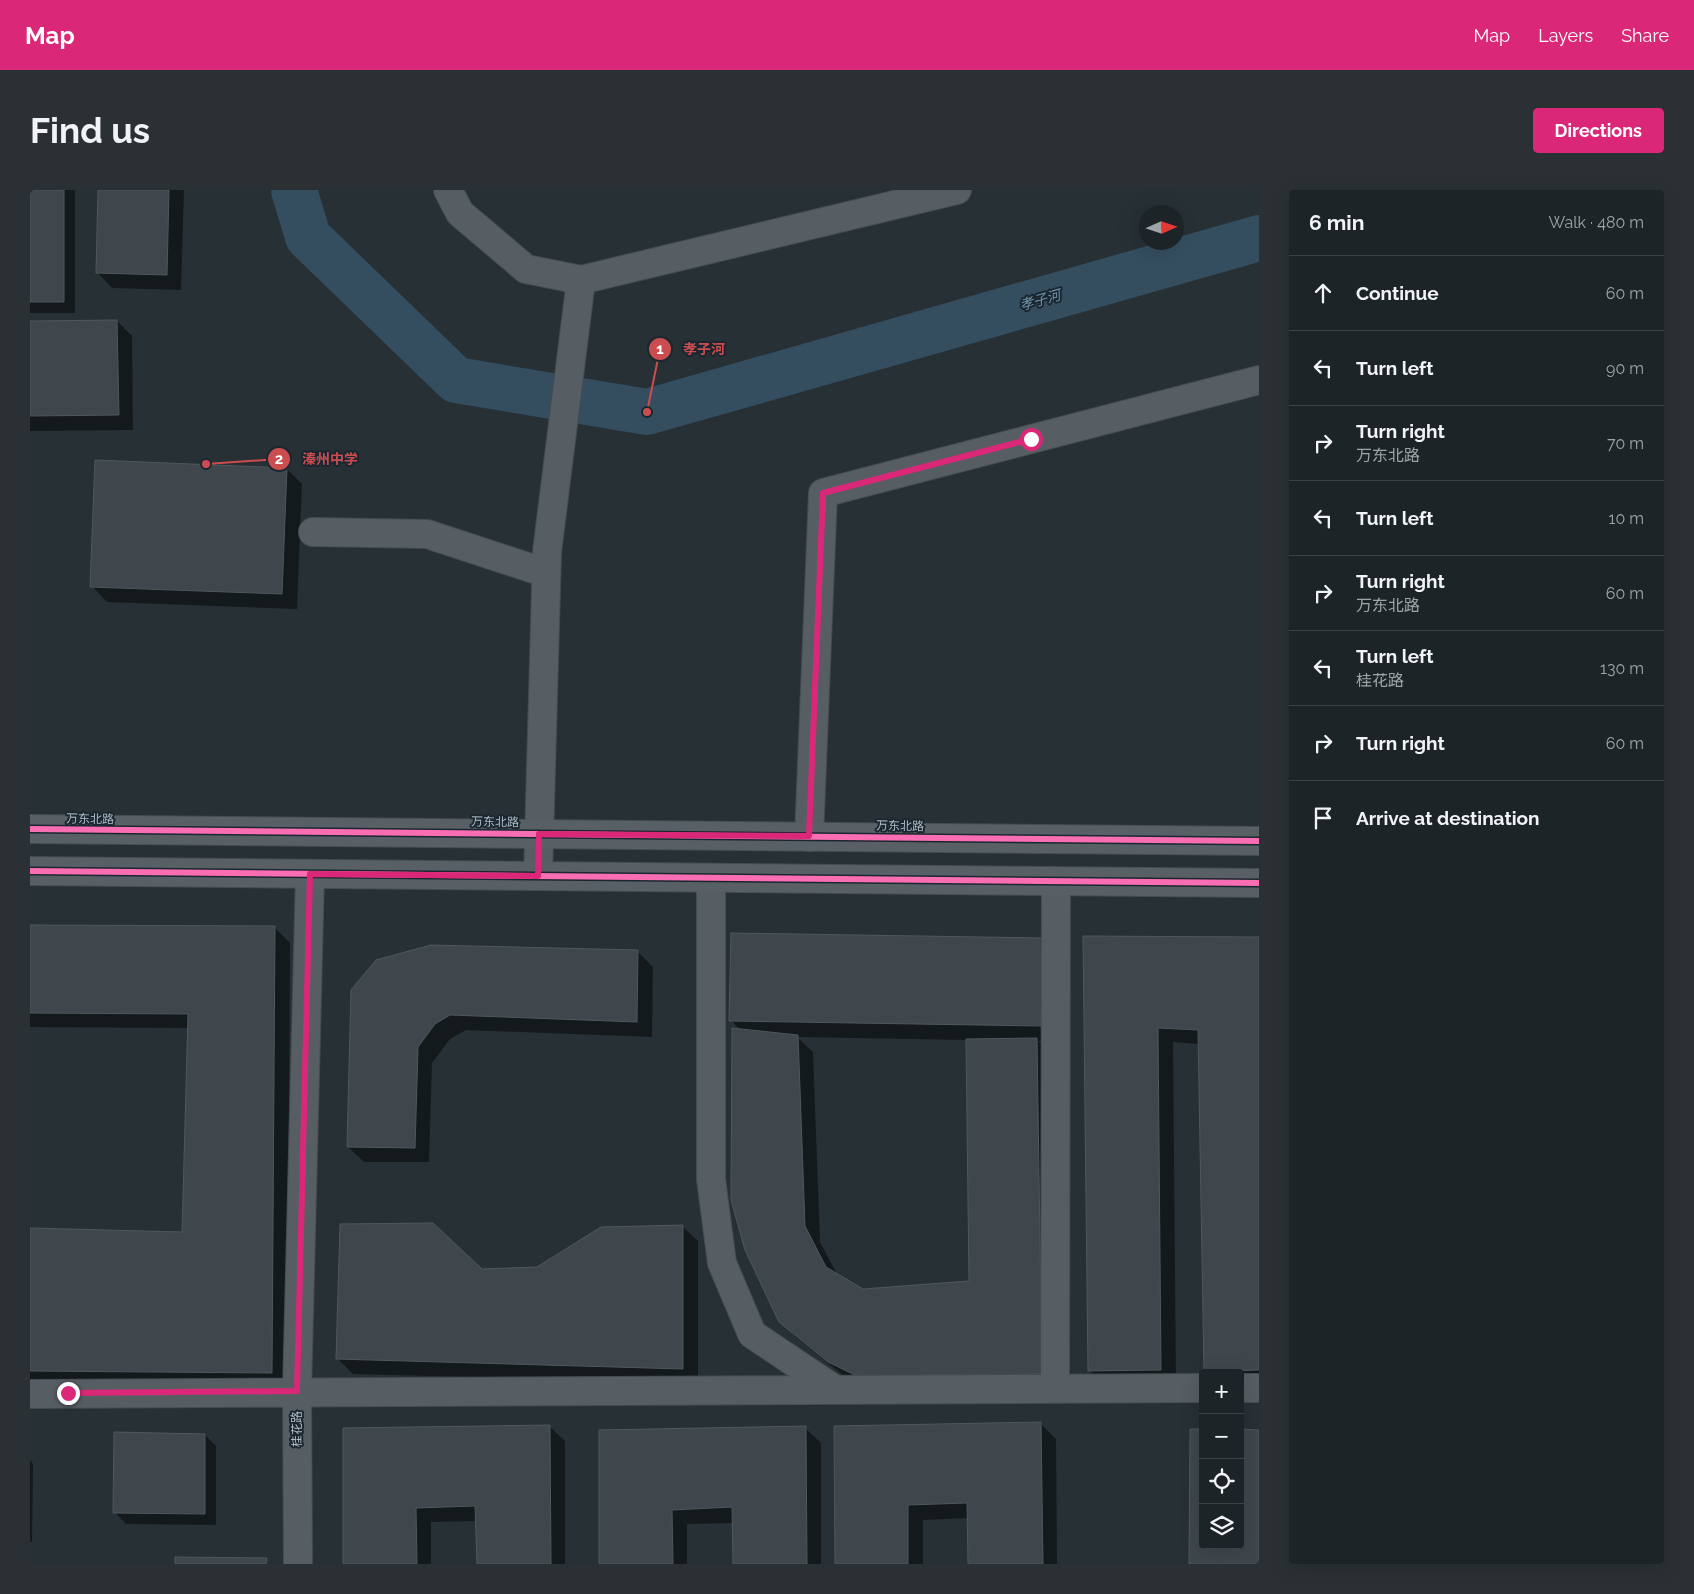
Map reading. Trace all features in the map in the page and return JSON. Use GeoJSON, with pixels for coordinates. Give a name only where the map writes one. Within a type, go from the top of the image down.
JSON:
{"type":"FeatureCollection","features":[{"type":"Feature","properties":{"kind":"main road","name":"万东北路"},"geometry":{"type":"LineString","coordinates":[[30,829],[1259,841]]}},
{"type":"Feature","properties":{"kind":"main road"},"geometry":{"type":"LineString","coordinates":[[30,872],[1259,883]]}},
{"type":"Feature","properties":{"kind":"street"},"geometry":{"type":"LineString","coordinates":[[448,190],[460,214],[526,269],[580,291],[957,190]]}},
{"type":"Feature","properties":{"kind":"street"},"geometry":{"type":"LineString","coordinates":[[538,876],[547,552],[580,291]]}},
{"type":"Feature","properties":{"kind":"street"},"geometry":{"type":"LineString","coordinates":[[809,836],[823,493],[1259,380]]}},
{"type":"Feature","properties":{"kind":"street"},"geometry":{"type":"LineString","coordinates":[[313,532],[427,534],[546,573]]}},
{"type":"Feature","properties":{"kind":"street","name":"桂花路"},"geometry":{"type":"LineString","coordinates":[[298,1564],[297,1391],[310,874]]}},
{"type":"Feature","properties":{"kind":"street"},"geometry":{"type":"LineString","coordinates":[[711,878],[711,1179],[722,1263],[752,1334],[834,1389]]}},
{"type":"Feature","properties":{"kind":"street"},"geometry":{"type":"LineString","coordinates":[[1055,1388],[1056,881]]}},
{"type":"Feature","properties":{"kind":"street"},"geometry":{"type":"LineString","coordinates":[[30,1394],[297,1391],[1199,1388]]}},
{"type":"Feature","properties":{"kind":"street"},"geometry":{"type":"LineString","coordinates":[[1244,1388],[1259,1388]]}},
{"type":"Feature","properties":{"kind":"building"},"geometry":{"type":"Polygon","coordinates":[[[30,190],[64,190],[64,302],[30,302],[30,190]]]}},
{"type":"Feature","properties":{"kind":"building"},"geometry":{"type":"Polygon","coordinates":[[[98,190],[169,190],[167,275],[96,273],[98,190]]]}},
{"type":"Feature","properties":{"kind":"building"},"geometry":{"type":"Polygon","coordinates":[[[117,320],[119,415],[30,416],[30,321],[117,320]]]}},
{"type":"Feature","properties":{"kind":"building"},"geometry":{"type":"Polygon","coordinates":[[[95,460],[287,468],[282,594],[90,587],[95,460]]]}},
{"type":"Feature","properties":{"kind":"building"},"geometry":{"type":"Polygon","coordinates":[[[30,925],[275,926],[272,1373],[30,1371],[30,1228],[182,1232],[188,1014],[30,1013],[30,925]]]}},
{"type":"Feature","properties":{"kind":"building"},"geometry":{"type":"Polygon","coordinates":[[[731,933],[1043,938],[1041,1026],[729,1021],[731,933]]]}},
{"type":"Feature","properties":{"kind":"building"},"geometry":{"type":"Polygon","coordinates":[[[1083,936],[1259,937],[1259,1370],[1204,1369],[1198,1030],[1158,1028],[1161,1370],[1088,1371],[1083,936]]]}},
{"type":"Feature","properties":{"kind":"building"},"geometry":{"type":"Polygon","coordinates":[[[431,945],[638,950],[637,1022],[450,1015],[435,1024],[418,1047],[415,1148],[347,1147],[351,990],[376,960],[431,945]]]}},
{"type":"Feature","properties":{"kind":"building"},"geometry":{"type":"Polygon","coordinates":[[[732,1028],[798,1035],[805,1226],[826,1267],[863,1289],[969,1281],[966,1039],[1037,1038],[1042,1374],[857,1376],[828,1362],[779,1322],[745,1250],[731,1200],[732,1028]]]}},
{"type":"Feature","properties":{"kind":"building"},"geometry":{"type":"Polygon","coordinates":[[[433,1223],[482,1269],[537,1267],[601,1227],[683,1225],[683,1369],[336,1359],[340,1224],[433,1223]]]}},
{"type":"Feature","properties":{"kind":"building"},"geometry":{"type":"Polygon","coordinates":[[[1041,1422],[1043,1564],[968,1564],[967,1503],[908,1505],[908,1564],[835,1564],[834,1426],[1041,1422]]]}},
{"type":"Feature","properties":{"kind":"building"},"geometry":{"type":"Polygon","coordinates":[[[550,1425],[551,1564],[477,1564],[475,1506],[416,1508],[417,1564],[343,1564],[343,1428],[550,1425]]]}},
{"type":"Feature","properties":{"kind":"building"},"geometry":{"type":"Polygon","coordinates":[[[806,1426],[807,1564],[733,1564],[732,1507],[672,1510],[673,1564],[599,1564],[599,1430],[806,1426]]]}},
{"type":"Feature","properties":{"kind":"building"},"geometry":{"type":"Polygon","coordinates":[[[1190,1429],[1199,1429],[1199,1549],[1244,1549],[1244,1429],[1259,1430],[1259,1564],[1189,1564],[1190,1429]]]}},
{"type":"Feature","properties":{"kind":"building"},"geometry":{"type":"Polygon","coordinates":[[[114,1432],[205,1434],[205,1514],[113,1513],[114,1432]]]}},
{"type":"Feature","properties":{"kind":"building"},"geometry":{"type":"Polygon","coordinates":[[[175,1557],[267,1558],[266,1564],[175,1564],[175,1557]]]}},
{"type":"Feature","properties":{"kind":"waterway","name":"孝子河"},"geometry":{"type":"LineString","coordinates":[[294,190],[308,237],[456,380],[647,412],[1259,238]]}},
{"type":"Feature","properties":{"kind":"cycle path"},"geometry":{"type":"LineString","coordinates":[[30,829],[1259,841]]}},
{"type":"Feature","properties":{"kind":"cycle path"},"geometry":{"type":"LineString","coordinates":[[30,871],[1259,883]]}},
{"type":"Feature","properties":{"kind":"place","name":"孝子河"},"geometry":{"type":"Point","coordinates":[647,412]}},
{"type":"Feature","properties":{"kind":"place","name":"溱州中学"},"geometry":{"type":"Point","coordinates":[206,464]}},
{"type":"Feature","properties":{"kind":"route"},"geometry":{"type":"LineString","coordinates":[[68,1393],[297,1391],[310,874],[538,876],[539,834],[809,836],[823,493],[1031,439]]}}]}
